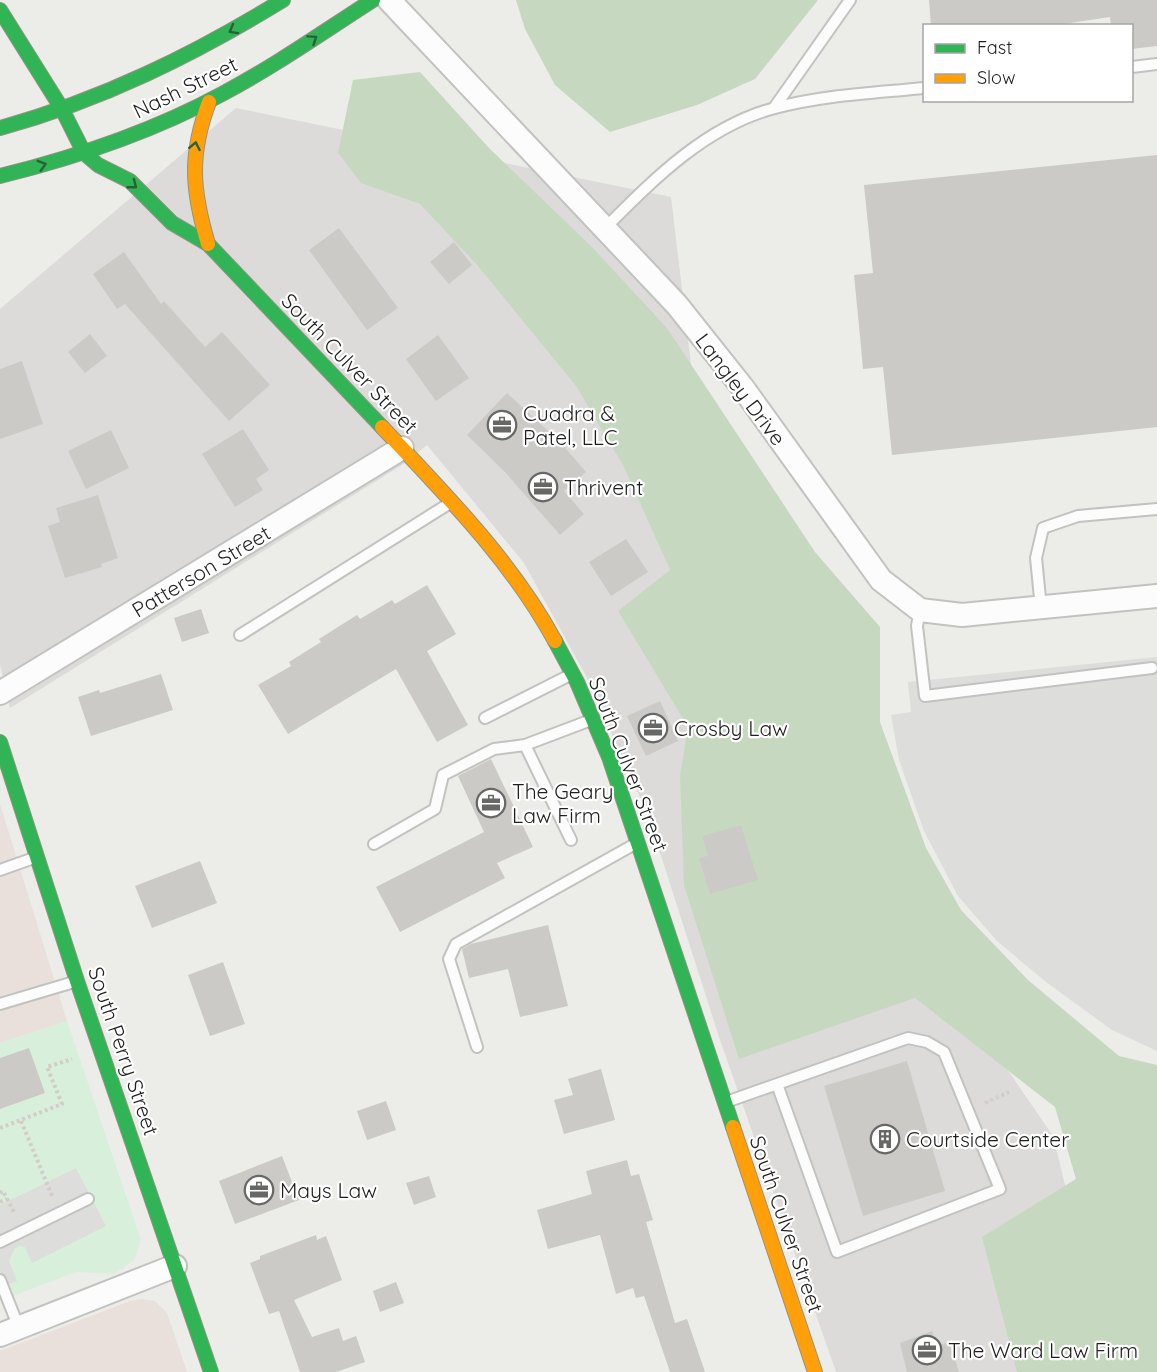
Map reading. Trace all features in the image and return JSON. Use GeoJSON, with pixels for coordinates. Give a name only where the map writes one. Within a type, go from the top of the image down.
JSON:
{"type":"FeatureCollection","features":[{"type":"Feature","properties":{"kind":"street","name":"Nash Street"},"geometry":{"type":"LineString","coordinates":[[0,128],[62,109],[141,79],[199,50],[283,0]]}},
{"type":"Feature","properties":{"kind":"street","name":"Nash Street"},"geometry":{"type":"LineString","coordinates":[[0,176],[84,153],[130,137],[209,102],[290,55],[373,0]]}},
{"type":"Feature","properties":{"kind":"street","name":"Langley Drive"},"geometry":{"type":"LineString","coordinates":[[389,0],[677,305],[743,388],[881,580],[920,610]]}},
{"type":"Feature","properties":{"kind":"street"},"geometry":{"type":"LineString","coordinates":[[0,10],[62,109],[84,153],[98,165],[130,181],[172,223],[208,244]]}},
{"type":"Feature","properties":{"kind":"street"},"geometry":{"type":"LineString","coordinates":[[208,244],[191,182],[196,139],[209,102]]}},
{"type":"Feature","properties":{"kind":"street","name":"South Culver Street"},"geometry":{"type":"LineString","coordinates":[[208,244],[478,530],[541,615],[573,674],[594,719],[638,843],[723,1104],[815,1372]]}},
{"type":"Feature","properties":{"kind":"street","name":"Patterson Street"},"geometry":{"type":"LineString","coordinates":[[0,693],[402,448]]}},
{"type":"Feature","properties":{"kind":"street"},"geometry":{"type":"LineString","coordinates":[[920,610],[962,615],[1157,596]]}},
{"type":"Feature","properties":{"kind":"street","name":"South Perry Street"},"geometry":{"type":"LineString","coordinates":[[0,742],[77,981],[211,1372]]}},
{"type":"Feature","properties":{"kind":"street"},"geometry":{"type":"LineString","coordinates":[[9,1332],[175,1266]]}},
{"type":"Feature","properties":{"kind":"lane"},"geometry":{"type":"LineString","coordinates":[[774,108],[850,0]]}},
{"type":"Feature","properties":{"kind":"lane"},"geometry":{"type":"LineString","coordinates":[[1133,67],[1157,64]]}},
{"type":"Feature","properties":{"kind":"lane"},"geometry":{"type":"LineString","coordinates":[[605,228],[657,177],[689,151],[717,133],[774,108],[806,101],[923,88]]}},
{"type":"Feature","properties":{"kind":"lane"},"geometry":{"type":"LineString","coordinates":[[240,635],[452,501]]}},
{"type":"Feature","properties":{"kind":"lane"},"geometry":{"type":"LineString","coordinates":[[1041,609],[1036,558],[1043,528],[1078,516],[1157,509]]}},
{"type":"Feature","properties":{"kind":"lane"},"geometry":{"type":"LineString","coordinates":[[920,610],[917,626],[925,696],[1152,668]]}},
{"type":"Feature","properties":{"kind":"lane"},"geometry":{"type":"LineString","coordinates":[[484,718],[573,674]]}},
{"type":"Feature","properties":{"kind":"lane"},"geometry":{"type":"LineString","coordinates":[[374,844],[435,809],[443,775],[494,748],[525,745],[594,719]]}},
{"type":"Feature","properties":{"kind":"lane"},"geometry":{"type":"LineString","coordinates":[[525,745],[571,840]]}},
{"type":"Feature","properties":{"kind":"lane"},"geometry":{"type":"LineString","coordinates":[[0,792],[15,788]]}},
{"type":"Feature","properties":{"kind":"lane"},"geometry":{"type":"LineString","coordinates":[[477,1047],[449,959],[456,944],[638,843]]}},
{"type":"Feature","properties":{"kind":"lane"},"geometry":{"type":"LineString","coordinates":[[0,870],[37,857]]}},
{"type":"Feature","properties":{"kind":"lane"},"geometry":{"type":"LineString","coordinates":[[0,1004],[77,981]]}},
{"type":"Feature","properties":{"kind":"lane"},"geometry":{"type":"LineString","coordinates":[[723,1104],[777,1084],[909,1038],[927,1042],[944,1052],[999,1189],[837,1252],[777,1084]]}},
{"type":"Feature","properties":{"kind":"lane"},"geometry":{"type":"LineString","coordinates":[[0,1242],[88,1199]]}},
{"type":"Feature","properties":{"kind":"lane"},"geometry":{"type":"LineString","coordinates":[[0,1280],[9,1332]]}},
{"type":"Feature","properties":{"kind":"path"},"geometry":{"type":"LineString","coordinates":[[0,1128],[62,1104],[47,1067],[72,1059]]}},
{"type":"Feature","properties":{"kind":"path"},"geometry":{"type":"LineString","coordinates":[[997,1098],[1009,1092]]}},
{"type":"Feature","properties":{"kind":"path"},"geometry":{"type":"LineString","coordinates":[[21,1121],[45,1183]]}},
{"type":"Feature","properties":{"kind":"path"},"geometry":{"type":"LineString","coordinates":[[0,1193],[3,1191],[8,1200],[0,1202]]}},
{"type":"Feature","properties":{"kind":"shaded area"},"geometry":{"type":"Polygon","coordinates":[[[236,108],[671,197],[726,659],[1053,1136],[1111,1372],[836,1372],[719,1037],[648,815],[586,676],[524,563],[427,445],[402,465],[10,708],[0,664],[0,309],[236,108]]]}},
{"type":"Feature","properties":{"kind":"shaded area"},"geometry":{"type":"Polygon","coordinates":[[[1157,657],[1157,1051],[1112,1030],[1046,982],[997,941],[958,896],[924,831],[899,760],[891,715],[911,712],[908,682],[1157,657]]]}},
{"type":"Feature","properties":{"kind":"shaded area"},"geometry":{"type":"Polygon","coordinates":[[[0,804],[67,1021],[0,1043],[0,804]]]}},
{"type":"Feature","properties":{"kind":"shaded area"},"geometry":{"type":"Polygon","coordinates":[[[76,1168],[106,1226],[32,1263],[25,1247],[15,1248],[9,1261],[17,1281],[0,1287],[0,1205],[76,1168]]]}},
{"type":"Feature","properties":{"kind":"shaded area"},"geometry":{"type":"Polygon","coordinates":[[[142,1299],[155,1301],[167,1313],[187,1372],[0,1372],[0,1351],[130,1301],[142,1299]]]}},
{"type":"Feature","properties":{"kind":"green space"},"geometry":{"type":"Polygon","coordinates":[[[516,0],[818,0],[755,79],[697,105],[610,132],[555,85],[525,29],[516,0]]]}},
{"type":"Feature","properties":{"kind":"green space"},"geometry":{"type":"Polygon","coordinates":[[[420,72],[489,148],[593,248],[667,328],[815,552],[880,627],[880,722],[926,848],[961,910],[1028,980],[1119,1056],[1157,1065],[1157,1372],[1017,1372],[982,1237],[1076,1179],[1055,1107],[915,998],[739,1059],[684,885],[680,776],[688,727],[618,611],[670,570],[624,467],[576,386],[478,266],[420,204],[361,183],[338,153],[353,80],[420,72]]]}},
{"type":"Feature","properties":{"kind":"green space"},"geometry":{"type":"Polygon","coordinates":[[[67,1021],[141,1240],[134,1260],[114,1274],[76,1272],[0,1301],[0,1043],[67,1021]]]}},
{"type":"Feature","properties":{"kind":"building"},"geometry":{"type":"Polygon","coordinates":[[[929,0],[1157,0],[1157,46],[1133,49],[1133,24],[1111,24],[1110,17],[1063,24],[931,24],[929,0]]]}},
{"type":"Feature","properties":{"kind":"building"},"geometry":{"type":"Polygon","coordinates":[[[1157,155],[1157,427],[892,455],[883,367],[863,369],[854,275],[873,273],[864,185],[1157,155]]]}},
{"type":"Feature","properties":{"kind":"building"},"geometry":{"type":"Polygon","coordinates":[[[339,228],[398,308],[367,330],[309,250],[339,228]]]}},
{"type":"Feature","properties":{"kind":"building"},"geometry":{"type":"Polygon","coordinates":[[[454,242],[472,265],[449,284],[430,262],[454,242]]]}},
{"type":"Feature","properties":{"kind":"building"},"geometry":{"type":"Polygon","coordinates":[[[124,252],[161,304],[164,301],[205,347],[222,332],[270,385],[229,421],[125,304],[117,309],[93,274],[124,252]]]}},
{"type":"Feature","properties":{"kind":"building"},"geometry":{"type":"Polygon","coordinates":[[[90,334],[107,356],[85,373],[68,352],[90,334]]]}},
{"type":"Feature","properties":{"kind":"building"},"geometry":{"type":"Polygon","coordinates":[[[438,335],[469,378],[436,401],[406,359],[438,335]]]}},
{"type":"Feature","properties":{"kind":"building"},"geometry":{"type":"Polygon","coordinates":[[[22,361],[43,424],[0,439],[0,369],[22,361]]]}},
{"type":"Feature","properties":{"kind":"building"},"geometry":{"type":"Polygon","coordinates":[[[507,393],[561,443],[586,472],[564,491],[584,514],[560,535],[505,472],[467,435],[507,393]]]}},
{"type":"Feature","properties":{"kind":"building"},"geometry":{"type":"Polygon","coordinates":[[[243,429],[269,470],[256,479],[263,490],[235,507],[202,454],[243,429]]]}},
{"type":"Feature","properties":{"kind":"building"},"geometry":{"type":"Polygon","coordinates":[[[111,430],[129,468],[86,489],[68,451],[111,430]]]}},
{"type":"Feature","properties":{"kind":"building"},"geometry":{"type":"Polygon","coordinates":[[[98,495],[118,558],[101,564],[102,567],[65,578],[48,526],[60,522],[56,508],[98,495]]]}},
{"type":"Feature","properties":{"kind":"building"},"geometry":{"type":"Polygon","coordinates":[[[626,539],[648,572],[611,596],[589,562],[626,539]]]}},
{"type":"Feature","properties":{"kind":"building"},"geometry":{"type":"Polygon","coordinates":[[[427,585],[456,634],[427,651],[468,725],[437,742],[396,669],[288,734],[258,685],[291,666],[289,662],[321,642],[319,639],[357,615],[360,619],[392,600],[395,604],[427,585]]]}},
{"type":"Feature","properties":{"kind":"building"},"geometry":{"type":"Polygon","coordinates":[[[201,609],[209,633],[182,642],[174,618],[201,609]]]}},
{"type":"Feature","properties":{"kind":"building"},"geometry":{"type":"Polygon","coordinates":[[[161,674],[173,710],[91,736],[78,697],[99,690],[100,693],[161,674]]]}},
{"type":"Feature","properties":{"kind":"building","name":"Crosby Law"},"geometry":{"type":"Polygon","coordinates":[[[660,701],[678,741],[646,756],[627,716],[660,701]]]}},
{"type":"Feature","properties":{"kind":"building"},"geometry":{"type":"Polygon","coordinates":[[[491,759],[533,847],[497,863],[505,878],[400,932],[376,887],[484,832],[458,776],[491,759]]]}},
{"type":"Feature","properties":{"kind":"building"},"geometry":{"type":"Polygon","coordinates":[[[741,825],[758,880],[710,894],[699,858],[708,856],[702,836],[741,825]]]}},
{"type":"Feature","properties":{"kind":"building"},"geometry":{"type":"Polygon","coordinates":[[[200,861],[217,903],[152,928],[135,886],[200,861]]]}},
{"type":"Feature","properties":{"kind":"building"},"geometry":{"type":"Polygon","coordinates":[[[548,925],[568,1006],[520,1017],[508,969],[469,978],[462,949],[471,944],[548,925]]]}},
{"type":"Feature","properties":{"kind":"building"},"geometry":{"type":"Polygon","coordinates":[[[223,962],[245,1024],[210,1036],[188,975],[223,962]]]}},
{"type":"Feature","properties":{"kind":"building"},"geometry":{"type":"Polygon","coordinates":[[[29,1048],[45,1093],[0,1109],[0,1058],[29,1048]]]}},
{"type":"Feature","properties":{"kind":"building","name":"Courtside Center"},"geometry":{"type":"Polygon","coordinates":[[[907,1061],[945,1191],[863,1216],[824,1086],[907,1061]]]}},
{"type":"Feature","properties":{"kind":"building"},"geometry":{"type":"Polygon","coordinates":[[[601,1069],[615,1120],[564,1134],[554,1100],[573,1095],[568,1079],[601,1069]]]}},
{"type":"Feature","properties":{"kind":"building"},"geometry":{"type":"Polygon","coordinates":[[[386,1101],[396,1130],[367,1140],[357,1111],[386,1101]]]}},
{"type":"Feature","properties":{"kind":"building","name":"Mays Law"},"geometry":{"type":"Polygon","coordinates":[[[282,1156],[299,1200],[235,1224],[219,1181],[282,1156]]]}},
{"type":"Feature","properties":{"kind":"building"},"geometry":{"type":"Polygon","coordinates":[[[627,1160],[631,1176],[639,1174],[653,1220],[646,1222],[675,1323],[687,1319],[705,1372],[670,1372],[644,1296],[636,1298],[633,1288],[616,1294],[600,1235],[548,1249],[537,1210],[592,1194],[586,1171],[627,1160]]]}},
{"type":"Feature","properties":{"kind":"building"},"geometry":{"type":"Polygon","coordinates":[[[429,1176],[436,1197],[414,1205],[406,1183],[429,1176]]]}},
{"type":"Feature","properties":{"kind":"building"},"geometry":{"type":"Polygon","coordinates":[[[316,1235],[317,1240],[326,1236],[342,1280],[294,1300],[312,1337],[339,1328],[343,1341],[356,1336],[365,1362],[336,1372],[300,1372],[279,1311],[269,1314],[250,1263],[260,1259],[260,1256],[316,1235]]]}},
{"type":"Feature","properties":{"kind":"building"},"geometry":{"type":"Polygon","coordinates":[[[396,1282],[404,1303],[380,1312],[373,1291],[396,1282]]]}},
{"type":"Feature","properties":{"kind":"building","name":"The Ward Law Firm"},"geometry":{"type":"Polygon","coordinates":[[[932,1331],[937,1346],[949,1342],[959,1372],[907,1372],[900,1343],[932,1331]]]}},
{"type":"Feature","properties":{"kind":"traffic: fast"},"geometry":{"type":"LineString","coordinates":[[0,128],[38,117],[111,90],[181,57],[283,0]]}},
{"type":"Feature","properties":{"kind":"traffic: fast"},"geometry":{"type":"LineString","coordinates":[[0,176],[57,161],[114,142],[196,108],[261,72],[373,0]]}},
{"type":"Feature","properties":{"kind":"traffic: fast"},"geometry":{"type":"LineString","coordinates":[[0,10],[62,109],[84,153],[98,165],[130,181],[172,223],[208,244],[382,427]]}},
{"type":"Feature","properties":{"kind":"traffic: fast"},"geometry":{"type":"LineString","coordinates":[[555,641],[577,682],[609,757],[733,1127]]}},
{"type":"Feature","properties":{"kind":"traffic: fast"},"geometry":{"type":"LineString","coordinates":[[0,742],[77,981],[211,1372]]}},
{"type":"Feature","properties":{"kind":"traffic: slow"},"geometry":{"type":"LineString","coordinates":[[208,244],[199,206],[195,173],[198,139],[209,102]]}},
{"type":"Feature","properties":{"kind":"traffic: slow"},"geometry":{"type":"LineString","coordinates":[[382,427],[498,555],[538,611],[555,641]]}},
{"type":"Feature","properties":{"kind":"traffic: slow"},"geometry":{"type":"LineString","coordinates":[[733,1127],[815,1372]]}},
{"type":"Feature","properties":{"kind":"place","name":"Cuadra & Patel, LLC"},"geometry":{"type":"Point","coordinates":[502,425]}},
{"type":"Feature","properties":{"kind":"place","name":"Thrivent"},"geometry":{"type":"Point","coordinates":[543,487]}},
{"type":"Feature","properties":{"kind":"place","name":"Crosby Law"},"geometry":{"type":"Point","coordinates":[653,728]}},
{"type":"Feature","properties":{"kind":"place","name":"The Geary Law Firm"},"geometry":{"type":"Point","coordinates":[491,803]}},
{"type":"Feature","properties":{"kind":"place","name":"Courtside Center"},"geometry":{"type":"Point","coordinates":[885,1139]}},
{"type":"Feature","properties":{"kind":"place","name":"Mays Law"},"geometry":{"type":"Point","coordinates":[259,1190]}},
{"type":"Feature","properties":{"kind":"place","name":"The Ward Law Firm"},"geometry":{"type":"Point","coordinates":[927,1350]}}]}
